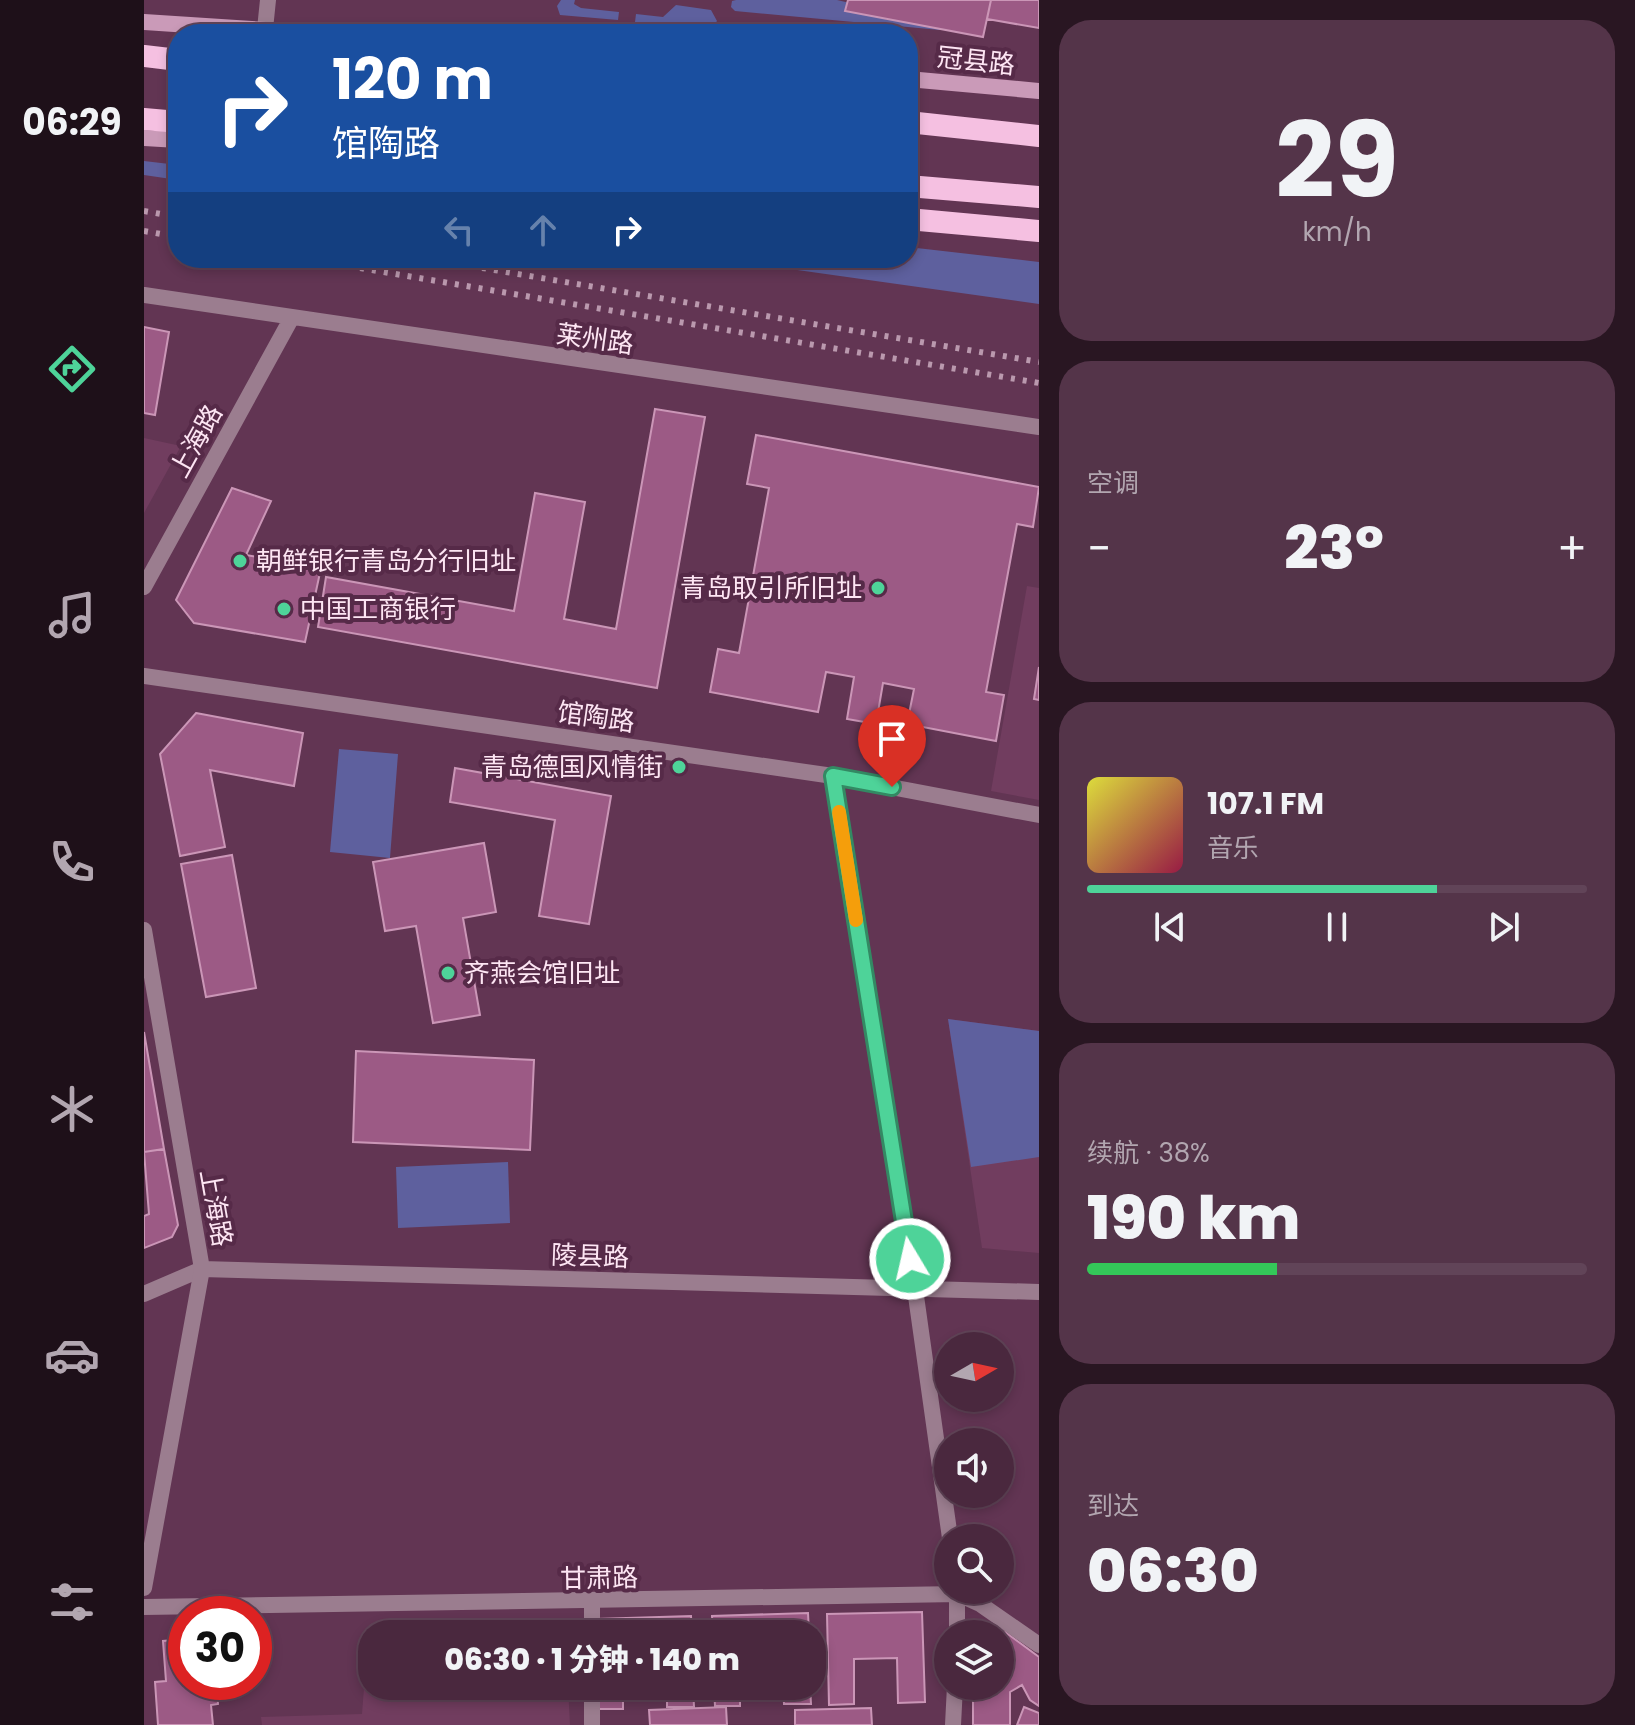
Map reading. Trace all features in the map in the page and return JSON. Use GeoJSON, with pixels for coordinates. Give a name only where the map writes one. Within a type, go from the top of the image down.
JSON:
{"type":"FeatureCollection","features":[{"type":"Feature","properties":{"kind":"highway"},"geometry":{"type":"LineString","coordinates":[[144,56],[168,59]]}},
{"type":"Feature","properties":{"kind":"highway"},"geometry":{"type":"LineString","coordinates":[[144,119],[168,121]]}},
{"type":"Feature","properties":{"kind":"highway"},"geometry":{"type":"LineString","coordinates":[[918,123],[1036,135]]}},
{"type":"Feature","properties":{"kind":"highway"},"geometry":{"type":"LineString","coordinates":[[918,187],[1039,197]]}},
{"type":"Feature","properties":{"kind":"highway"},"geometry":{"type":"LineString","coordinates":[[918,220],[1039,231]]}},
{"type":"Feature","properties":{"kind":"main road"},"geometry":{"type":"LineString","coordinates":[[144,22],[179,24]]}},
{"type":"Feature","properties":{"kind":"main road","name":"冠县路"},"geometry":{"type":"LineString","coordinates":[[918,80],[1039,91]]}},
{"type":"Feature","properties":{"kind":"main road"},"geometry":{"type":"LineString","coordinates":[[144,138],[168,139]]}},
{"type":"Feature","properties":{"kind":"main road"},"geometry":{"type":"LineString","coordinates":[[918,195],[1039,205]]}},
{"type":"Feature","properties":{"kind":"street"},"geometry":{"type":"LineString","coordinates":[[266,24],[268,0]]}},
{"type":"Feature","properties":{"kind":"street","name":"莱州路"},"geometry":{"type":"LineString","coordinates":[[144,295],[1039,427]]}},
{"type":"Feature","properties":{"kind":"street","name":"上海路"},"geometry":{"type":"LineString","coordinates":[[144,587],[291,319]]}},
{"type":"Feature","properties":{"kind":"street","name":"馆陶路"},"geometry":{"type":"LineString","coordinates":[[144,676],[833,776],[1039,815]]}},
{"type":"Feature","properties":{"kind":"street"},"geometry":{"type":"LineString","coordinates":[[833,776],[915,1289],[948,1524]]}},
{"type":"Feature","properties":{"kind":"street","name":"上海路"},"geometry":{"type":"LineString","coordinates":[[144,930],[202,1269],[144,1588]]}},
{"type":"Feature","properties":{"kind":"street","name":"陵县路"},"geometry":{"type":"LineString","coordinates":[[144,1294],[202,1269],[1039,1292]]}},
{"type":"Feature","properties":{"kind":"street","name":"甘肃路"},"geometry":{"type":"LineString","coordinates":[[144,1607],[592,1602],[934,1593]]}},
{"type":"Feature","properties":{"kind":"street"},"geometry":{"type":"LineString","coordinates":[[592,1602],[592,1620]]}},
{"type":"Feature","properties":{"kind":"street","name":"甘肃路"},"geometry":{"type":"LineString","coordinates":[[980,1604],[1039,1645]]}},
{"type":"Feature","properties":{"kind":"street"},"geometry":{"type":"LineString","coordinates":[[592,1700],[592,1725]]}},
{"type":"Feature","properties":{"kind":"street"},"geometry":{"type":"LineString","coordinates":[[953,1725],[954,1700]]}},
{"type":"Feature","properties":{"kind":"shaded area"},"geometry":{"type":"Polygon","coordinates":[[[561,0],[575,0],[574,4],[581,8],[619,12],[618,20],[560,15],[557,6],[561,0]]]}},
{"type":"Feature","properties":{"kind":"shaded area"},"geometry":{"type":"Polygon","coordinates":[[[837,0],[940,24],[940,30],[918,28],[918,24],[875,24],[735,11],[731,7],[732,1],[837,0]]]}},
{"type":"Feature","properties":{"kind":"shaded area"},"geometry":{"type":"Polygon","coordinates":[[[676,5],[711,10],[717,21],[715,24],[635,22],[636,14],[663,17],[676,5]]]}},
{"type":"Feature","properties":{"kind":"shaded area"},"geometry":{"type":"Polygon","coordinates":[[[144,161],[168,164],[168,179],[144,175],[144,161]]]}},
{"type":"Feature","properties":{"kind":"shaded area"},"geometry":{"type":"Polygon","coordinates":[[[918,248],[1039,262],[1039,304],[783,268],[918,268],[918,248]]]}},
{"type":"Feature","properties":{"kind":"shaded area"},"geometry":{"type":"Polygon","coordinates":[[[144,438],[181,446],[144,513],[144,438]]]}},
{"type":"Feature","properties":{"kind":"shaded area"},"geometry":{"type":"Polygon","coordinates":[[[1027,586],[1039,588],[1039,800],[991,791],[1027,586]]]}},
{"type":"Feature","properties":{"kind":"shaded area"},"geometry":{"type":"Polygon","coordinates":[[[339,749],[398,754],[390,858],[330,852],[339,749]]]}},
{"type":"Feature","properties":{"kind":"shaded area"},"geometry":{"type":"Polygon","coordinates":[[[948,1019],[1039,1031],[1039,1253],[982,1248],[948,1019]]]}},
{"type":"Feature","properties":{"kind":"shaded area"},"geometry":{"type":"Polygon","coordinates":[[[948,1019],[1039,1031],[1039,1157],[971,1167],[948,1019]]]}},
{"type":"Feature","properties":{"kind":"shaded area"},"geometry":{"type":"Polygon","coordinates":[[[508,1162],[510,1223],[398,1228],[396,1167],[508,1162]]]}},
{"type":"Feature","properties":{"kind":"shaded area"},"geometry":{"type":"Polygon","coordinates":[[[363,1700],[569,1700],[570,1725],[262,1725],[261,1717],[362,1714],[363,1700]]]}},
{"type":"Feature","properties":{"kind":"building"},"geometry":{"type":"Polygon","coordinates":[[[848,0],[991,0],[983,37],[845,11],[848,0]]]}},
{"type":"Feature","properties":{"kind":"building"},"geometry":{"type":"Polygon","coordinates":[[[991,0],[1039,0],[1039,28],[987,19],[991,0]]]}},
{"type":"Feature","properties":{"kind":"building"},"geometry":{"type":"Polygon","coordinates":[[[144,327],[169,332],[155,415],[144,413],[144,327]]]}},
{"type":"Feature","properties":{"kind":"building"},"geometry":{"type":"Polygon","coordinates":[[[655,409],[705,417],[657,688],[318,627],[326,577],[514,611],[535,493],[585,502],[564,619],[616,629],[655,409]]]}},
{"type":"Feature","properties":{"kind":"building","name":"青岛取引所旧址"},"geometry":{"type":"Polygon","coordinates":[[[756,435],[1039,487],[1033,527],[1017,524],[986,692],[1004,695],[996,741],[907,724],[914,689],[883,683],[876,724],[847,719],[854,677],[826,672],[818,712],[710,692],[718,649],[739,653],[769,488],[747,484],[756,435]]]}},
{"type":"Feature","properties":{"kind":"building","name":"朝鲜银行青岛分行旧址"},"geometry":{"type":"Polygon","coordinates":[[[232,488],[271,501],[246,555],[321,568],[305,642],[194,623],[176,600],[232,488]]]}},
{"type":"Feature","properties":{"kind":"building"},"geometry":{"type":"Polygon","coordinates":[[[1039,667],[1039,700],[1034,699],[1039,667]]]}},
{"type":"Feature","properties":{"kind":"building"},"geometry":{"type":"Polygon","coordinates":[[[196,713],[303,733],[294,786],[210,770],[225,847],[180,856],[160,754],[196,713]]]}},
{"type":"Feature","properties":{"kind":"building"},"geometry":{"type":"Polygon","coordinates":[[[455,768],[611,796],[589,924],[539,916],[555,820],[450,802],[455,768]]]}},
{"type":"Feature","properties":{"kind":"building","name":"齐燕会馆旧址"},"geometry":{"type":"Polygon","coordinates":[[[484,843],[496,912],[463,918],[480,1015],[433,1023],[416,926],[385,931],[373,862],[484,843]]]}},
{"type":"Feature","properties":{"kind":"building"},"geometry":{"type":"Polygon","coordinates":[[[232,855],[256,988],[206,997],[181,864],[232,855]]]}},
{"type":"Feature","properties":{"kind":"building"},"geometry":{"type":"Polygon","coordinates":[[[144,1032],[164,1149],[144,1152],[144,1032]]]}},
{"type":"Feature","properties":{"kind":"building"},"geometry":{"type":"Polygon","coordinates":[[[356,1051],[534,1060],[530,1150],[353,1142],[356,1051]]]}},
{"type":"Feature","properties":{"kind":"building"},"geometry":{"type":"Polygon","coordinates":[[[164,1149],[178,1225],[172,1237],[144,1248],[144,1216],[149,1214],[144,1152],[164,1149]]]}},
{"type":"Feature","properties":{"kind":"building"},"geometry":{"type":"Polygon","coordinates":[[[922,1612],[925,1702],[898,1703],[897,1658],[854,1659],[854,1704],[829,1705],[827,1614],[922,1612]]]}},
{"type":"Feature","properties":{"kind":"building"},"geometry":{"type":"Polygon","coordinates":[[[808,1613],[808,1620],[712,1620],[712,1616],[808,1613]]]}},
{"type":"Feature","properties":{"kind":"building"},"geometry":{"type":"Polygon","coordinates":[[[691,1616],[691,1620],[595,1620],[691,1616]]]}},
{"type":"Feature","properties":{"kind":"building"},"geometry":{"type":"Polygon","coordinates":[[[1014,1639],[1039,1657],[1039,1706],[1030,1700],[1022,1685],[1014,1690],[1014,1639]]]}},
{"type":"Feature","properties":{"kind":"building"},"geometry":{"type":"Polygon","coordinates":[[[163,1641],[168,1641],[168,1700],[218,1700],[218,1704],[211,1705],[213,1725],[158,1725],[155,1682],[166,1681],[163,1641]]]}},
{"type":"Feature","properties":{"kind":"building"},"geometry":{"type":"Polygon","coordinates":[[[598,1700],[623,1700],[623,1709],[598,1709],[598,1700]]]}},
{"type":"Feature","properties":{"kind":"building"},"geometry":{"type":"Polygon","coordinates":[[[667,1700],[694,1700],[694,1707],[667,1707],[667,1700]]]}},
{"type":"Feature","properties":{"kind":"building"},"geometry":{"type":"Polygon","coordinates":[[[715,1700],[740,1700],[740,1706],[715,1706],[715,1700]]]}},
{"type":"Feature","properties":{"kind":"building"},"geometry":{"type":"Polygon","coordinates":[[[784,1700],[811,1700],[811,1704],[784,1704],[784,1700]]]}},
{"type":"Feature","properties":{"kind":"building"},"geometry":{"type":"Polygon","coordinates":[[[973,1700],[1010,1700],[1010,1725],[973,1725],[973,1700]]]}},
{"type":"Feature","properties":{"kind":"building"},"geometry":{"type":"Polygon","coordinates":[[[726,1707],[727,1725],[650,1725],[649,1710],[726,1707]]]}},
{"type":"Feature","properties":{"kind":"building"},"geometry":{"type":"Polygon","coordinates":[[[1024,1707],[1039,1713],[1039,1725],[1017,1725],[1024,1707]]]}},
{"type":"Feature","properties":{"kind":"building"},"geometry":{"type":"Polygon","coordinates":[[[871,1708],[872,1725],[795,1725],[795,1710],[871,1708]]]}},
{"type":"Feature","properties":{"kind":"railway"},"geometry":{"type":"LineString","coordinates":[[144,211],[168,215]]}},
{"type":"Feature","properties":{"kind":"railway"},"geometry":{"type":"LineString","coordinates":[[144,231],[168,235]]}},
{"type":"Feature","properties":{"kind":"railway"},"geometry":{"type":"LineString","coordinates":[[360,268],[1039,383]]}},
{"type":"Feature","properties":{"kind":"railway"},"geometry":{"type":"LineString","coordinates":[[482,268],[1039,362]]}},
{"type":"Feature","properties":{"kind":"slow traffic"},"geometry":{"type":"LineString","coordinates":[[839,812],[856,920]]}},
{"type":"Feature","properties":{"kind":"place","name":"朝鲜银行青岛分行旧址"},"geometry":{"type":"Point","coordinates":[240,561]}},
{"type":"Feature","properties":{"kind":"place","name":"青岛取引所旧址"},"geometry":{"type":"Point","coordinates":[878,588]}},
{"type":"Feature","properties":{"kind":"place","name":"中国工商银行"},"geometry":{"type":"Point","coordinates":[284,609]}},
{"type":"Feature","properties":{"kind":"place","name":"青岛德国风情街"},"geometry":{"type":"Point","coordinates":[679,767]}},
{"type":"Feature","properties":{"kind":"place","name":"齐燕会馆旧址"},"geometry":{"type":"Point","coordinates":[448,973]}},
{"type":"Feature","properties":{"kind":"route"},"geometry":{"type":"LineString","coordinates":[[892,787],[833,776],[910,1259]]}}]}
